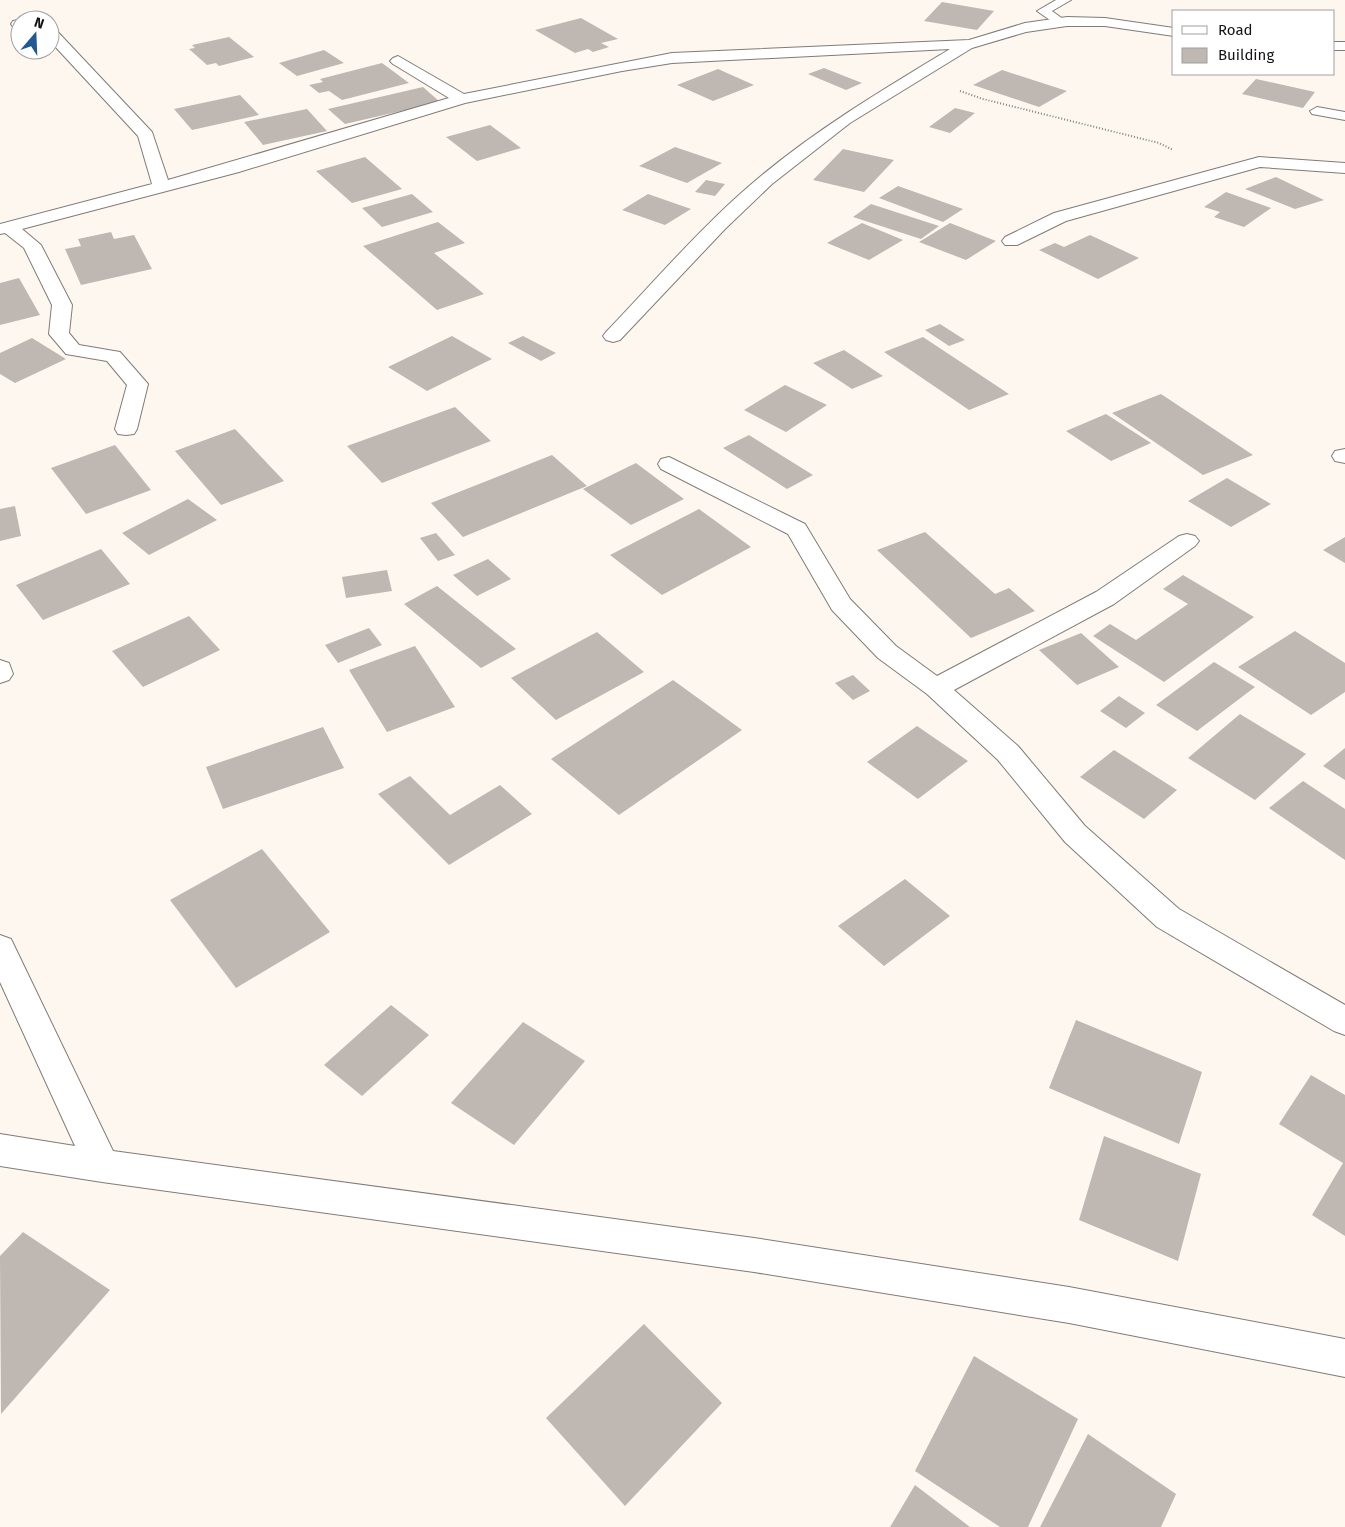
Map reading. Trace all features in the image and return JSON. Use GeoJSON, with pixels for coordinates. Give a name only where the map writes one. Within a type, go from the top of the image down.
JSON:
{"type":"FeatureCollection","features":[{"type":"Feature","properties":{"kind":"street"},"geometry":{"type":"LineString","coordinates":[[612,336],[719,225],[766,180],[844,120],[970,44],[1002,33],[1047,23],[1061,22],[1083,21],[1172,32]]}},
{"type":"Feature","properties":{"kind":"street"},"geometry":{"type":"LineString","coordinates":[[60,43],[146,135],[162,187]]}},
{"type":"Feature","properties":{"kind":"street"},"geometry":{"type":"LineString","coordinates":[[4,228],[233,168],[462,99],[622,66],[672,58],[970,44]]}},
{"type":"Feature","properties":{"kind":"street"},"geometry":{"type":"LineString","coordinates":[[398,61],[462,99]]}},
{"type":"Feature","properties":{"kind":"street"},"geometry":{"type":"LineString","coordinates":[[1011,241],[1060,217],[1259,162],[1345,168]]}},
{"type":"Feature","properties":{"kind":"street"},"geometry":{"type":"LineString","coordinates":[[4,228],[32,245],[62,305],[59,334],[73,350],[113,356],[138,384],[126,429]]}},
{"type":"Feature","properties":{"kind":"street"},"geometry":{"type":"LineString","coordinates":[[669,464],[797,529],[841,604],[887,652],[936,688],[1008,753],[1075,834],[1168,918],[1345,1021]]}},
{"type":"Feature","properties":{"kind":"street"},"geometry":{"type":"LineString","coordinates":[[936,688],[1105,598],[1187,541]]}},
{"type":"Feature","properties":{"kind":"street"},"geometry":{"type":"LineString","coordinates":[[0,948],[102,1166]]}},
{"type":"Feature","properties":{"kind":"street"},"geometry":{"type":"LineString","coordinates":[[0,1150],[102,1166],[764,1256],[1069,1305],[1345,1358]]}},
{"type":"Feature","properties":{"kind":"lane"},"geometry":{"type":"LineString","coordinates":[[1061,22],[1043,11],[1065,0]]}},
{"type":"Feature","properties":{"kind":"lane"},"geometry":{"type":"LineString","coordinates":[[1317,111],[1345,116]]}},
{"type":"Feature","properties":{"kind":"path"},"geometry":{"type":"LineString","coordinates":[[918,75],[983,99],[1160,143],[1214,174]]}},
{"type":"Feature","properties":{"kind":"building"},"geometry":{"type":"Polygon","coordinates":[[[942,2],[994,11],[977,30],[924,21],[942,2]]]}},
{"type":"Feature","properties":{"kind":"building"},"geometry":{"type":"Polygon","coordinates":[[[581,18],[618,39],[601,43],[609,47],[593,52],[588,49],[575,53],[535,30],[581,18]]]}},
{"type":"Feature","properties":{"kind":"building"},"geometry":{"type":"Polygon","coordinates":[[[229,37],[254,57],[219,66],[216,63],[207,65],[189,49],[195,48],[192,45],[229,37]]]}},
{"type":"Feature","properties":{"kind":"building"},"geometry":{"type":"Polygon","coordinates":[[[324,50],[344,63],[297,76],[279,63],[324,50]]]}},
{"type":"Feature","properties":{"kind":"building"},"geometry":{"type":"Polygon","coordinates":[[[382,63],[409,83],[342,100],[329,91],[319,93],[309,85],[323,82],[320,79],[382,63]]]}},
{"type":"Feature","properties":{"kind":"building"},"geometry":{"type":"Polygon","coordinates":[[[824,68],[862,83],[846,90],[808,74],[824,68]]]}},
{"type":"Feature","properties":{"kind":"building"},"geometry":{"type":"Polygon","coordinates":[[[718,69],[754,85],[713,101],[677,85],[718,69]]]}},
{"type":"Feature","properties":{"kind":"building"},"geometry":{"type":"Polygon","coordinates":[[[1002,70],[1067,91],[1039,107],[973,85],[1002,70]]]}},
{"type":"Feature","properties":{"kind":"building"},"geometry":{"type":"Polygon","coordinates":[[[1256,79],[1315,92],[1303,108],[1242,94],[1256,79]]]}},
{"type":"Feature","properties":{"kind":"building"},"geometry":{"type":"Polygon","coordinates":[[[423,87],[440,102],[345,124],[328,109],[423,87]]]}},
{"type":"Feature","properties":{"kind":"building"},"geometry":{"type":"Polygon","coordinates":[[[240,95],[259,115],[192,130],[174,109],[240,95]]]}},
{"type":"Feature","properties":{"kind":"building"},"geometry":{"type":"Polygon","coordinates":[[[955,108],[975,113],[950,133],[929,127],[955,108]]]}},
{"type":"Feature","properties":{"kind":"building"},"geometry":{"type":"Polygon","coordinates":[[[307,109],[327,131],[263,145],[244,122],[307,109]]]}},
{"type":"Feature","properties":{"kind":"building"},"geometry":{"type":"Polygon","coordinates":[[[490,125],[521,148],[477,161],[446,137],[490,125]]]}},
{"type":"Feature","properties":{"kind":"building"},"geometry":{"type":"Polygon","coordinates":[[[675,147],[722,163],[687,183],[639,166],[675,147]]]}},
{"type":"Feature","properties":{"kind":"building"},"geometry":{"type":"Polygon","coordinates":[[[843,149],[894,160],[864,192],[813,180],[843,149]]]}},
{"type":"Feature","properties":{"kind":"building"},"geometry":{"type":"Polygon","coordinates":[[[365,157],[402,189],[352,203],[316,171],[365,157]]]}},
{"type":"Feature","properties":{"kind":"building"},"geometry":{"type":"Polygon","coordinates":[[[1276,177],[1324,200],[1295,209],[1245,189],[1276,177]]]}},
{"type":"Feature","properties":{"kind":"building"},"geometry":{"type":"Polygon","coordinates":[[[706,180],[725,184],[715,196],[695,192],[706,180]]]}},
{"type":"Feature","properties":{"kind":"building"},"geometry":{"type":"Polygon","coordinates":[[[898,186],[963,209],[943,222],[879,198],[898,186]]]}},
{"type":"Feature","properties":{"kind":"building"},"geometry":{"type":"Polygon","coordinates":[[[1226,192],[1271,208],[1244,227],[1214,217],[1220,212],[1204,207],[1226,192]]]}},
{"type":"Feature","properties":{"kind":"building"},"geometry":{"type":"Polygon","coordinates":[[[412,194],[433,212],[382,227],[362,208],[412,194]]]}},
{"type":"Feature","properties":{"kind":"building"},"geometry":{"type":"Polygon","coordinates":[[[648,194],[691,209],[665,225],[622,210],[648,194]]]}},
{"type":"Feature","properties":{"kind":"building"},"geometry":{"type":"Polygon","coordinates":[[[871,204],[939,226],[921,239],[853,217],[871,204]]]}},
{"type":"Feature","properties":{"kind":"building"},"geometry":{"type":"Polygon","coordinates":[[[438,222],[465,243],[434,253],[484,294],[437,310],[363,246],[438,222]]]}},
{"type":"Feature","properties":{"kind":"building"},"geometry":{"type":"Polygon","coordinates":[[[862,223],[903,240],[869,260],[827,243],[862,223]]]}},
{"type":"Feature","properties":{"kind":"building"},"geometry":{"type":"Polygon","coordinates":[[[950,223],[996,241],[966,260],[919,242],[950,223]]]}},
{"type":"Feature","properties":{"kind":"building"},"geometry":{"type":"Polygon","coordinates":[[[111,232],[114,239],[134,235],[152,269],[81,285],[65,249],[81,246],[78,239],[111,232]]]}},
{"type":"Feature","properties":{"kind":"building"},"geometry":{"type":"Polygon","coordinates":[[[1090,235],[1139,258],[1098,279],[1039,250],[1055,243],[1064,247],[1090,235]]]}},
{"type":"Feature","properties":{"kind":"building"},"geometry":{"type":"Polygon","coordinates":[[[19,278],[40,315],[0,325],[0,283],[19,278]]]}},
{"type":"Feature","properties":{"kind":"building"},"geometry":{"type":"Polygon","coordinates":[[[940,324],[965,340],[949,346],[925,330],[940,324]]]}},
{"type":"Feature","properties":{"kind":"building"},"geometry":{"type":"Polygon","coordinates":[[[452,336],[492,359],[427,391],[388,367],[452,336]]]}},
{"type":"Feature","properties":{"kind":"building"},"geometry":{"type":"Polygon","coordinates":[[[523,336],[556,353],[541,361],[508,343],[523,336]]]}},
{"type":"Feature","properties":{"kind":"building"},"geometry":{"type":"Polygon","coordinates":[[[923,337],[1009,394],[969,410],[884,352],[923,337]]]}},
{"type":"Feature","properties":{"kind":"building"},"geometry":{"type":"Polygon","coordinates":[[[32,338],[66,359],[15,383],[0,374],[0,353],[32,338]]]}},
{"type":"Feature","properties":{"kind":"building"},"geometry":{"type":"Polygon","coordinates":[[[844,350],[883,376],[852,389],[813,363],[844,350]]]}},
{"type":"Feature","properties":{"kind":"building"},"geometry":{"type":"Polygon","coordinates":[[[785,385],[827,405],[786,432],[744,410],[785,385]]]}},
{"type":"Feature","properties":{"kind":"building"},"geometry":{"type":"Polygon","coordinates":[[[1161,394],[1253,455],[1203,475],[1112,413],[1161,394]]]}},
{"type":"Feature","properties":{"kind":"building"},"geometry":{"type":"Polygon","coordinates":[[[455,407],[491,441],[382,483],[347,446],[455,407]]]}},
{"type":"Feature","properties":{"kind":"building"},"geometry":{"type":"Polygon","coordinates":[[[1106,414],[1151,443],[1111,461],[1066,431],[1106,414]]]}},
{"type":"Feature","properties":{"kind":"building"},"geometry":{"type":"Polygon","coordinates":[[[235,429],[284,481],[221,505],[175,451],[235,429]]]}},
{"type":"Feature","properties":{"kind":"building"},"geometry":{"type":"Polygon","coordinates":[[[749,435],[813,475],[787,489],[723,448],[749,435]]]}},
{"type":"Feature","properties":{"kind":"building"},"geometry":{"type":"Polygon","coordinates":[[[115,445],[151,490],[86,514],[51,468],[115,445]]]}},
{"type":"Feature","properties":{"kind":"building"},"geometry":{"type":"Polygon","coordinates":[[[552,455],[587,486],[463,537],[431,503],[552,455]]]}},
{"type":"Feature","properties":{"kind":"building"},"geometry":{"type":"Polygon","coordinates":[[[636,463],[684,499],[631,525],[583,489],[636,463]]]}},
{"type":"Feature","properties":{"kind":"building"},"geometry":{"type":"Polygon","coordinates":[[[1227,478],[1271,504],[1231,527],[1188,501],[1227,478]]]}},
{"type":"Feature","properties":{"kind":"building"},"geometry":{"type":"Polygon","coordinates":[[[188,499],[217,520],[149,555],[122,533],[188,499]]]}},
{"type":"Feature","properties":{"kind":"building"},"geometry":{"type":"Polygon","coordinates":[[[15,506],[21,536],[0,541],[0,509],[15,506]]]}},
{"type":"Feature","properties":{"kind":"building"},"geometry":{"type":"Polygon","coordinates":[[[699,509],[751,547],[662,595],[610,555],[699,509]]]}},
{"type":"Feature","properties":{"kind":"building"},"geometry":{"type":"Polygon","coordinates":[[[925,532],[995,594],[1009,588],[1035,611],[971,638],[877,550],[925,532]]]}},
{"type":"Feature","properties":{"kind":"building"},"geometry":{"type":"Polygon","coordinates":[[[436,533],[455,555],[438,561],[420,538],[436,533]]]}},
{"type":"Feature","properties":{"kind":"building"},"geometry":{"type":"Polygon","coordinates":[[[1345,537],[1345,563],[1323,550],[1345,537]]]}},
{"type":"Feature","properties":{"kind":"building"},"geometry":{"type":"Polygon","coordinates":[[[101,549],[130,584],[43,620],[16,585],[101,549]]]}},
{"type":"Feature","properties":{"kind":"building"},"geometry":{"type":"Polygon","coordinates":[[[488,559],[511,579],[477,596],[453,575],[488,559]]]}},
{"type":"Feature","properties":{"kind":"building"},"geometry":{"type":"Polygon","coordinates":[[[387,570],[392,591],[346,598],[342,577],[387,570]]]}},
{"type":"Feature","properties":{"kind":"building"},"geometry":{"type":"Polygon","coordinates":[[[1183,575],[1254,617],[1164,682],[1093,636],[1110,624],[1136,640],[1188,604],[1163,589],[1183,575]]]}},
{"type":"Feature","properties":{"kind":"building"},"geometry":{"type":"Polygon","coordinates":[[[437,586],[516,649],[481,668],[404,604],[437,586]]]}},
{"type":"Feature","properties":{"kind":"building"},"geometry":{"type":"Polygon","coordinates":[[[189,616],[220,650],[143,687],[112,651],[189,616]]]}},
{"type":"Feature","properties":{"kind":"building"},"geometry":{"type":"Polygon","coordinates":[[[369,628],[382,645],[338,663],[325,645],[369,628]]]}},
{"type":"Feature","properties":{"kind":"building"},"geometry":{"type":"Polygon","coordinates":[[[1295,631],[1345,663],[1345,692],[1311,715],[1238,667],[1295,631]]]}},
{"type":"Feature","properties":{"kind":"building"},"geometry":{"type":"Polygon","coordinates":[[[597,632],[644,672],[556,720],[511,678],[597,632]]]}},
{"type":"Feature","properties":{"kind":"building"},"geometry":{"type":"Polygon","coordinates":[[[1081,633],[1119,667],[1077,685],[1039,650],[1081,633]]]}},
{"type":"Feature","properties":{"kind":"building"},"geometry":{"type":"Polygon","coordinates":[[[415,646],[455,707],[387,732],[349,670],[415,646]]]}},
{"type":"Feature","properties":{"kind":"building"},"geometry":{"type":"Polygon","coordinates":[[[1214,662],[1255,687],[1197,731],[1156,705],[1214,662]]]}},
{"type":"Feature","properties":{"kind":"building"},"geometry":{"type":"Polygon","coordinates":[[[853,675],[870,691],[853,700],[835,683],[853,675]]]}},
{"type":"Feature","properties":{"kind":"building"},"geometry":{"type":"Polygon","coordinates":[[[673,680],[742,730],[619,815],[551,759],[673,680]]]}},
{"type":"Feature","properties":{"kind":"building"},"geometry":{"type":"Polygon","coordinates":[[[1119,696],[1145,713],[1126,728],[1100,711],[1119,696]]]}},
{"type":"Feature","properties":{"kind":"building"},"geometry":{"type":"Polygon","coordinates":[[[1240,714],[1306,754],[1255,800],[1188,758],[1240,714]]]}},
{"type":"Feature","properties":{"kind":"building"},"geometry":{"type":"Polygon","coordinates":[[[917,726],[968,761],[918,799],[867,762],[917,726]]]}},
{"type":"Feature","properties":{"kind":"building"},"geometry":{"type":"Polygon","coordinates":[[[323,727],[344,768],[223,809],[206,767],[323,727]]]}},
{"type":"Feature","properties":{"kind":"building"},"geometry":{"type":"Polygon","coordinates":[[[1345,748],[1345,780],[1323,766],[1345,748]]]}},
{"type":"Feature","properties":{"kind":"building"},"geometry":{"type":"Polygon","coordinates":[[[1114,750],[1177,790],[1144,819],[1080,777],[1114,750]]]}},
{"type":"Feature","properties":{"kind":"building"},"geometry":{"type":"Polygon","coordinates":[[[410,776],[450,815],[500,785],[532,814],[449,865],[378,794],[410,776]]]}},
{"type":"Feature","properties":{"kind":"building"},"geometry":{"type":"Polygon","coordinates":[[[1303,781],[1345,809],[1345,860],[1269,808],[1303,781]]]}},
{"type":"Feature","properties":{"kind":"building"},"geometry":{"type":"Polygon","coordinates":[[[262,849],[330,932],[236,988],[170,900],[262,849]]]}},
{"type":"Feature","properties":{"kind":"building"},"geometry":{"type":"Polygon","coordinates":[[[905,879],[950,916],[884,966],[838,926],[905,879]]]}},
{"type":"Feature","properties":{"kind":"building"},"geometry":{"type":"Polygon","coordinates":[[[391,1005],[429,1035],[362,1096],[324,1065],[391,1005]]]}},
{"type":"Feature","properties":{"kind":"building"},"geometry":{"type":"Polygon","coordinates":[[[1076,1020],[1202,1072],[1179,1144],[1049,1088],[1076,1020]]]}},
{"type":"Feature","properties":{"kind":"building"},"geometry":{"type":"Polygon","coordinates":[[[523,1022],[585,1061],[514,1145],[451,1103],[523,1022]]]}},
{"type":"Feature","properties":{"kind":"building"},"geometry":{"type":"Polygon","coordinates":[[[1311,1075],[1345,1095],[1345,1236],[1312,1215],[1343,1163],[1279,1124],[1311,1075]]]}},
{"type":"Feature","properties":{"kind":"building"},"geometry":{"type":"Polygon","coordinates":[[[1104,1136],[1201,1174],[1178,1261],[1079,1220],[1104,1136]]]}},
{"type":"Feature","properties":{"kind":"building"},"geometry":{"type":"Polygon","coordinates":[[[23,1232],[110,1290],[1,1414],[0,1256],[23,1232]]]}},
{"type":"Feature","properties":{"kind":"building"},"geometry":{"type":"Polygon","coordinates":[[[644,1324],[722,1403],[625,1506],[546,1418],[644,1324]]]}},
{"type":"Feature","properties":{"kind":"building"},"geometry":{"type":"Polygon","coordinates":[[[974,1356],[1078,1419],[1028,1527],[1000,1527],[915,1471],[974,1356]]]}},
{"type":"Feature","properties":{"kind":"building"},"geometry":{"type":"Polygon","coordinates":[[[1088,1434],[1176,1494],[1161,1527],[1040,1527],[1088,1434]]]}},
{"type":"Feature","properties":{"kind":"building"},"geometry":{"type":"Polygon","coordinates":[[[915,1485],[970,1527],[890,1527],[915,1485]]]}}]}
